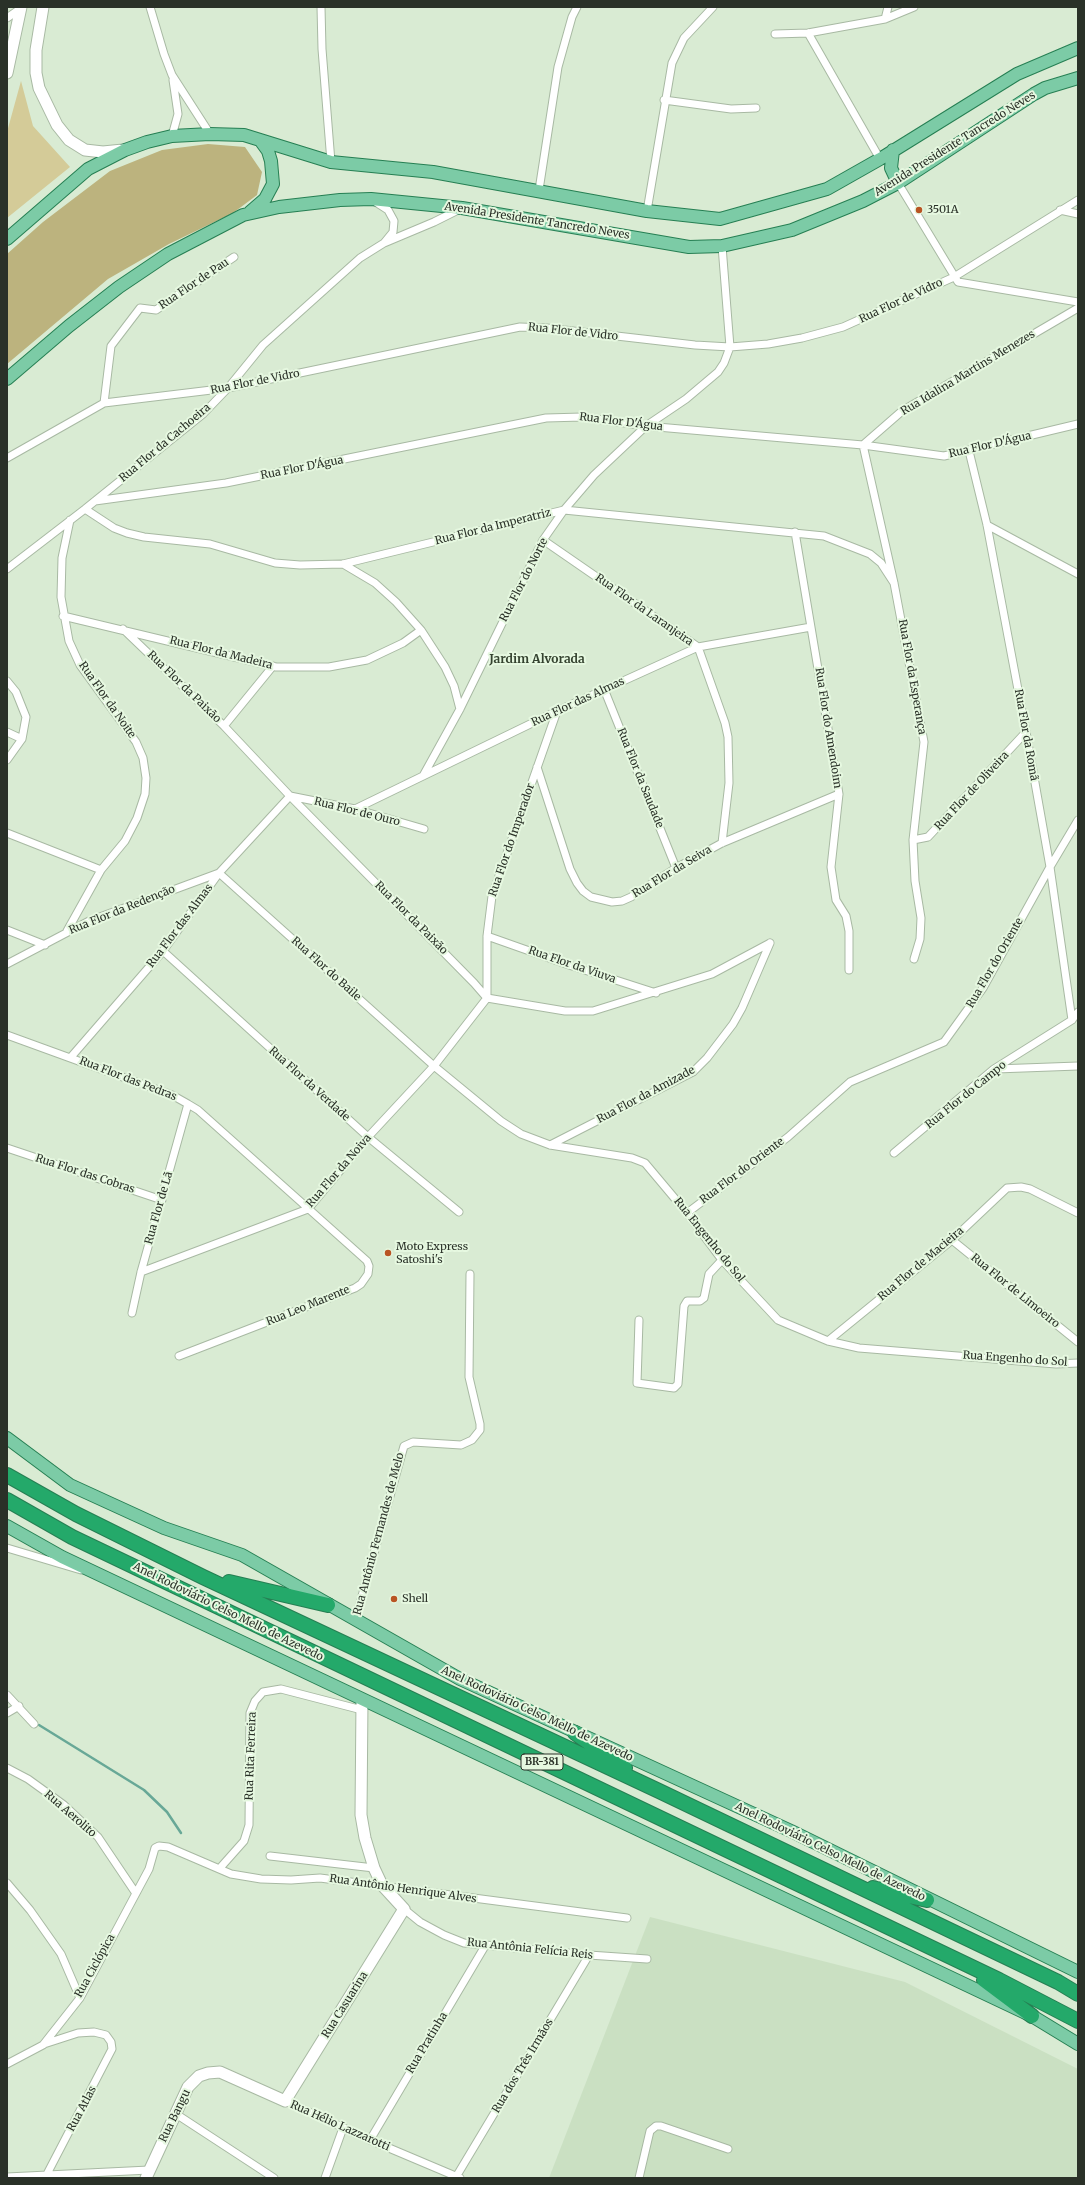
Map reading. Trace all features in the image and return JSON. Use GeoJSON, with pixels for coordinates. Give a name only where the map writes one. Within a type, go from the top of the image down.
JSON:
{"type":"FeatureCollection","features":[{"type":"Feature","properties":{"kind":"highway","name":"Anel Rodoviário Celso Mello de Azevedo"},"geometry":{"type":"LineString","coordinates":[[7,1475],[76,1514],[203,1577],[659,1791],[1058,1982],[1078,1994]]}},
{"type":"Feature","properties":{"kind":"highway","name":"Anel Rodoviário Celso Mello de Azevedo"},"geometry":{"type":"LineString","coordinates":[[7,1500],[79,1540],[1000,1980],[1078,2021]]}},
{"type":"Feature","properties":{"kind":"highway"},"geometry":{"type":"LineString","coordinates":[[203,1577],[328,1605]]}},
{"type":"Feature","properties":{"kind":"highway"},"geometry":{"type":"LineString","coordinates":[[575,1733],[659,1791]]}},
{"type":"Feature","properties":{"kind":"highway"},"geometry":{"type":"LineString","coordinates":[[848,1882],[927,1900]]}},
{"type":"Feature","properties":{"kind":"highway"},"geometry":{"type":"LineString","coordinates":[[950,1957],[994,1987],[1032,2016]]}},
{"type":"Feature","properties":{"kind":"main road"},"geometry":{"type":"LineString","coordinates":[[7,239],[88,169],[125,150],[172,136],[210,134],[244,135],[331,162],[433,172],[539,190],[646,211],[720,219],[827,189],[880,159],[1017,74],[1078,48]]}},
{"type":"Feature","properties":{"kind":"main road"},"geometry":{"type":"LineString","coordinates":[[1045,88],[1078,68]]}},
{"type":"Feature","properties":{"kind":"main road","name":"Avenida Presidente Tancredo Neves"},"geometry":{"type":"LineString","coordinates":[[7,379],[69,326],[119,287],[168,254],[243,215],[279,207],[340,200],[371,199],[462,208],[689,247],[722,246],[792,230],[863,201],[898,183],[1045,88],[1078,78]]}},
{"type":"Feature","properties":{"kind":"main road"},"geometry":{"type":"LineString","coordinates":[[243,215],[266,199],[273,184],[272,161],[268,151],[260,140]]}},
{"type":"Feature","properties":{"kind":"main road"},"geometry":{"type":"LineString","coordinates":[[893,150],[890,168],[898,183]]}},
{"type":"Feature","properties":{"kind":"main road","name":"Anel Rodoviário Celso Mello de Azevedo"},"geometry":{"type":"LineString","coordinates":[[7,1438],[70,1485],[164,1528],[242,1555],[355,1621],[460,1679],[791,1831],[927,1900],[1078,1972]]}},
{"type":"Feature","properties":{"kind":"main road","name":"Anel Rodoviário Celso Mello de Azevedo"},"geometry":{"type":"LineString","coordinates":[[7,1526],[94,1572],[362,1705],[1032,2016],[1078,2044]]}},
{"type":"Feature","properties":{"kind":"street"},"geometry":{"type":"LineString","coordinates":[[43,7],[36,50],[36,73],[40,88],[57,125],[69,140],[85,150],[103,152],[125,150]]}},
{"type":"Feature","properties":{"kind":"street"},"geometry":{"type":"LineString","coordinates":[[150,7],[172,76],[178,114],[172,136]]}},
{"type":"Feature","properties":{"kind":"street"},"geometry":{"type":"LineString","coordinates":[[322,7],[322,49],[331,162]]}},
{"type":"Feature","properties":{"kind":"street"},"geometry":{"type":"LineString","coordinates":[[539,190],[558,67],[572,17],[577,7]]}},
{"type":"Feature","properties":{"kind":"street"},"geometry":{"type":"LineString","coordinates":[[646,211],[664,100],[672,63],[684,38],[713,7]]}},
{"type":"Feature","properties":{"kind":"street"},"geometry":{"type":"LineString","coordinates":[[885,19],[888,7]]}},
{"type":"Feature","properties":{"kind":"street"},"geometry":{"type":"LineString","coordinates":[[775,34],[808,33],[885,19],[914,7]]}},
{"type":"Feature","properties":{"kind":"street"},"geometry":{"type":"LineString","coordinates":[[7,18],[20,8]]}},
{"type":"Feature","properties":{"kind":"street"},"geometry":{"type":"LineString","coordinates":[[7,73],[10,38],[20,8]]}},
{"type":"Feature","properties":{"kind":"street"},"geometry":{"type":"LineString","coordinates":[[808,33],[880,159]]}},
{"type":"Feature","properties":{"kind":"street"},"geometry":{"type":"LineString","coordinates":[[172,76],[210,134]]}},
{"type":"Feature","properties":{"kind":"street"},"geometry":{"type":"LineString","coordinates":[[664,100],[731,108],[756,108]]}},
{"type":"Feature","properties":{"kind":"street"},"geometry":{"type":"LineString","coordinates":[[898,183],[958,282],[968,285],[1078,302]]}},
{"type":"Feature","properties":{"kind":"street","name":"Rua Flor da Cachoeira"},"geometry":{"type":"LineString","coordinates":[[371,199],[388,210],[394,221],[393,232],[384,243]]}},
{"type":"Feature","properties":{"kind":"street","name":"Rua Flor de Vidro"},"geometry":{"type":"LineString","coordinates":[[7,458],[104,403],[228,388],[520,327],[547,328],[695,345],[730,347],[768,344],[843,327],[954,276],[1078,200]]}},
{"type":"Feature","properties":{"kind":"street","name":"Rua Flor da Cachoeira"},"geometry":{"type":"LineString","coordinates":[[7,568],[85,509],[203,414],[228,388],[263,344],[360,258],[384,243],[434,222],[462,208]]}},
{"type":"Feature","properties":{"kind":"street"},"geometry":{"type":"LineString","coordinates":[[1060,210],[1078,214]]}},
{"type":"Feature","properties":{"kind":"street"},"geometry":{"type":"LineString","coordinates":[[722,246],[730,347]]}},
{"type":"Feature","properties":{"kind":"street","name":"Rua Flor de Pau"},"geometry":{"type":"LineString","coordinates":[[104,403],[111,346],[140,308],[156,310],[234,257]]}},
{"type":"Feature","properties":{"kind":"street","name":"Rua Idalina Martins Menezes"},"geometry":{"type":"LineString","coordinates":[[864,446],[902,411],[1078,308]]}},
{"type":"Feature","properties":{"kind":"street","name":"Rua Flor do Norte"},"geometry":{"type":"LineString","coordinates":[[423,776],[460,709],[543,540],[564,510],[594,475],[646,426],[686,399],[718,372],[729,353],[730,347]]}},
{"type":"Feature","properties":{"kind":"street","name":"Rua Flor D'Água"},"geometry":{"type":"LineString","coordinates":[[95,501],[226,483],[546,418],[582,417],[646,426],[864,446],[944,456],[1078,424]]}},
{"type":"Feature","properties":{"kind":"street","name":"Rua Flor da Esperança"},"geometry":{"type":"LineString","coordinates":[[864,446],[894,583],[924,742],[913,840],[915,881],[921,918],[920,939],[914,959]]}},
{"type":"Feature","properties":{"kind":"street","name":"Rua Flor da Romã"},"geometry":{"type":"LineString","coordinates":[[969,451],[987,525],[1026,732],[1050,867],[1072,1020]]}},
{"type":"Feature","properties":{"kind":"street","name":"Rua Flor da Imperatriz"},"geometry":{"type":"LineString","coordinates":[[85,509],[114,528],[144,537],[210,544],[275,563],[300,565],[343,564],[564,510],[824,536],[870,554],[881,563],[894,583]]}},
{"type":"Feature","properties":{"kind":"street","name":"Rua Flor da Noite"},"geometry":{"type":"LineString","coordinates":[[68,931],[101,870],[125,842],[137,818],[145,794],[146,778],[143,758],[136,742],[80,665],[69,641],[63,616],[61,597],[62,558],[70,520]]}},
{"type":"Feature","properties":{"kind":"street"},"geometry":{"type":"LineString","coordinates":[[987,525],[1078,574]]}},
{"type":"Feature","properties":{"kind":"street","name":"Rua Flor do Amendoim"},"geometry":{"type":"LineString","coordinates":[[794,532],[839,794],[831,866],[836,900],[846,916],[849,931],[849,970]]}},
{"type":"Feature","properties":{"kind":"street","name":"Rua Flor da Laranjeira"},"geometry":{"type":"LineString","coordinates":[[543,540],[698,647],[725,723],[728,737],[729,782],[722,843]]}},
{"type":"Feature","properties":{"kind":"street"},"geometry":{"type":"LineString","coordinates":[[343,564],[375,583],[396,602],[421,630],[445,667],[454,686],[460,709]]}},
{"type":"Feature","properties":{"kind":"street","name":"Rua Flor da Madeira"},"geometry":{"type":"LineString","coordinates":[[63,616],[123,629],[273,666],[329,667],[367,660],[403,643],[421,630]]}},
{"type":"Feature","properties":{"kind":"street","name":"Rua Flor das Almas"},"geometry":{"type":"LineString","coordinates":[[355,809],[557,711],[698,647],[811,626]]}},
{"type":"Feature","properties":{"kind":"street","name":"Rua Flor da Paixão"},"geometry":{"type":"LineString","coordinates":[[123,629],[224,726],[290,796],[487,998]]}},
{"type":"Feature","properties":{"kind":"street"},"geometry":{"type":"LineString","coordinates":[[224,726],[273,666]]}},
{"type":"Feature","properties":{"kind":"street"},"geometry":{"type":"LineString","coordinates":[[7,681],[16,692],[26,717],[22,739],[7,760]]}},
{"type":"Feature","properties":{"kind":"street","name":"Rua Flor da Saudade"},"geometry":{"type":"LineString","coordinates":[[604,689],[676,868]]}},
{"type":"Feature","properties":{"kind":"street","name":"Rua Flor do Imperador"},"geometry":{"type":"LineString","coordinates":[[487,998],[487,936],[492,896],[557,711]]}},
{"type":"Feature","properties":{"kind":"street"},"geometry":{"type":"LineString","coordinates":[[7,732],[22,739]]}},
{"type":"Feature","properties":{"kind":"street","name":"Rua Flor de Oliveira"},"geometry":{"type":"LineString","coordinates":[[913,840],[928,837],[1026,732]]}},
{"type":"Feature","properties":{"kind":"street","name":"Rua Flor da Seiva"},"geometry":{"type":"LineString","coordinates":[[537,767],[570,869],[578,883],[587,894],[601,900],[622,901],[631,897],[676,868],[722,843],[839,794]]}},
{"type":"Feature","properties":{"kind":"street","name":"Rua Flor das Almas"},"geometry":{"type":"LineString","coordinates":[[71,1057],[163,951],[218,873],[290,796]]}},
{"type":"Feature","properties":{"kind":"street","name":"Rua Flor de Ouro"},"geometry":{"type":"LineString","coordinates":[[290,796],[355,809],[424,829]]}},
{"type":"Feature","properties":{"kind":"street","name":"Rua Flor do Oriente"},"geometry":{"type":"LineString","coordinates":[[687,1213],[788,1138],[850,1082],[944,1042],[983,988],[1050,867],[1078,820]]}},
{"type":"Feature","properties":{"kind":"street"},"geometry":{"type":"LineString","coordinates":[[7,832],[101,870]]}},
{"type":"Feature","properties":{"kind":"street","name":"Rua Flor da Redenção"},"geometry":{"type":"LineString","coordinates":[[7,964],[45,945],[68,931],[218,873]]}},
{"type":"Feature","properties":{"kind":"street","name":"Rua Flor do Baile"},"geometry":{"type":"LineString","coordinates":[[218,873],[434,1066]]}},
{"type":"Feature","properties":{"kind":"street"},"geometry":{"type":"LineString","coordinates":[[7,930],[45,945]]}},
{"type":"Feature","properties":{"kind":"street","name":"Rua Flor da Viuva"},"geometry":{"type":"LineString","coordinates":[[487,936],[569,965],[656,993]]}},
{"type":"Feature","properties":{"kind":"street","name":"Rua Flor da Amizade"},"geometry":{"type":"LineString","coordinates":[[550,1145],[693,1072],[707,1058],[733,1024],[742,1008],[770,943],[712,974],[656,993]]}},
{"type":"Feature","properties":{"kind":"street","name":"Rua Flor da Verdade"},"geometry":{"type":"LineString","coordinates":[[163,951],[368,1137],[459,1212]]}},
{"type":"Feature","properties":{"kind":"street"},"geometry":{"type":"LineString","coordinates":[[487,998],[579,1012],[604,1009],[656,993]]}},
{"type":"Feature","properties":{"kind":"street","name":"Rua Flor da Noiva"},"geometry":{"type":"LineString","coordinates":[[141,1272],[308,1209],[368,1137],[434,1066],[487,998]]}},
{"type":"Feature","properties":{"kind":"street","name":"Rua Flor do Campo"},"geometry":{"type":"LineString","coordinates":[[894,1153],[994,1069],[1072,1020],[1078,1012]]}},
{"type":"Feature","properties":{"kind":"street","name":"Rua Flor das Pedras"},"geometry":{"type":"LineString","coordinates":[[7,1034],[172,1095],[188,1104],[198,1110],[308,1209]]}},
{"type":"Feature","properties":{"kind":"street","name":"Rua Engenho do Sol"},"geometry":{"type":"LineString","coordinates":[[434,1066],[501,1121],[521,1134],[550,1145],[639,1160],[645,1163],[687,1213],[722,1260],[778,1320],[828,1341],[867,1348],[1056,1364],[1078,1363]]}},
{"type":"Feature","properties":{"kind":"street"},"geometry":{"type":"LineString","coordinates":[[994,1069],[1078,1066]]}},
{"type":"Feature","properties":{"kind":"street","name":"Rua Flor de Lã"},"geometry":{"type":"LineString","coordinates":[[132,1313],[141,1272],[188,1104]]}},
{"type":"Feature","properties":{"kind":"street","name":"Rua Flor das Cobras"},"geometry":{"type":"LineString","coordinates":[[7,1148],[162,1200]]}},
{"type":"Feature","properties":{"kind":"street","name":"Rua Flor de Macieira"},"geometry":{"type":"LineString","coordinates":[[828,1341],[952,1240],[1003,1190],[1014,1187],[1030,1190],[1078,1213]]}},
{"type":"Feature","properties":{"kind":"street","name":"Rua Leo Marente"},"geometry":{"type":"LineString","coordinates":[[179,1356],[331,1298],[361,1284],[368,1274],[369,1266],[367,1261],[308,1209]]}},
{"type":"Feature","properties":{"kind":"street","name":"Rua Flor de Limoeiro"},"geometry":{"type":"LineString","coordinates":[[952,1240],[1078,1342]]}},
{"type":"Feature","properties":{"kind":"street"},"geometry":{"type":"LineString","coordinates":[[639,1320],[637,1383],[674,1388],[678,1384],[684,1306],[686,1301],[700,1301],[704,1298],[709,1274],[722,1260]]}},
{"type":"Feature","properties":{"kind":"street","name":"Rua Antônio Fernandes de Melo"},"geometry":{"type":"LineString","coordinates":[[355,1621],[404,1446],[414,1442],[462,1445],[472,1440],[480,1430],[469,1377],[470,1274]]}},
{"type":"Feature","properties":{"kind":"street"},"geometry":{"type":"LineString","coordinates":[[7,1548],[73,1569],[94,1572]]}},
{"type":"Feature","properties":{"kind":"street","name":"Rua Rita Ferreira"},"geometry":{"type":"LineString","coordinates":[[220,1868],[244,1841],[249,1825],[250,1713],[255,1701],[262,1692],[281,1689],[362,1705]]}},
{"type":"Feature","properties":{"kind":"street"},"geometry":{"type":"LineString","coordinates":[[7,1696],[19,1706],[34,1724]]}},
{"type":"Feature","properties":{"kind":"street","name":"Rua Antônia Felícia Reis"},"geometry":{"type":"LineString","coordinates":[[362,1705],[361,1815],[365,1838],[374,1868],[382,1885],[404,1909],[420,1922],[444,1935],[464,1942],[485,1946],[648,1959]]}},
{"type":"Feature","properties":{"kind":"street"},"geometry":{"type":"LineString","coordinates":[[7,1713],[19,1706]]}},
{"type":"Feature","properties":{"kind":"street","name":"Rua Aerolito"},"geometry":{"type":"LineString","coordinates":[[7,1768],[28,1779],[64,1805],[98,1837],[135,1892]]}},
{"type":"Feature","properties":{"kind":"street","name":"Rua Antônio Henrique Alves"},"geometry":{"type":"LineString","coordinates":[[149,1869],[155,1848],[159,1846],[168,1847],[231,1874],[261,1879],[291,1880],[320,1878],[627,1918]]}},
{"type":"Feature","properties":{"kind":"street","name":"Rua Antônio Henrique Alves"},"geometry":{"type":"LineString","coordinates":[[270,1856],[374,1868]]}},
{"type":"Feature","properties":{"kind":"street","name":"Rua Ciclópica"},"geometry":{"type":"LineString","coordinates":[[7,2064],[43,2044],[80,1998],[135,1892],[149,1869]]}},
{"type":"Feature","properties":{"kind":"street"},"geometry":{"type":"LineString","coordinates":[[7,1883],[30,1910],[62,1954],[80,1998]]}},
{"type":"Feature","properties":{"kind":"street","name":"Rua Casuarina"},"geometry":{"type":"LineString","coordinates":[[285,2101],[404,1909]]}},
{"type":"Feature","properties":{"kind":"street","name":"Rua Pratinha"},"geometry":{"type":"LineString","coordinates":[[370,2140],[485,1946]]}},
{"type":"Feature","properties":{"kind":"street","name":"Rua dos Três Irmãos"},"geometry":{"type":"LineString","coordinates":[[458,2177],[589,1955]]}},
{"type":"Feature","properties":{"kind":"street","name":"Rua Atlas"},"geometry":{"type":"LineString","coordinates":[[43,2044],[78,2033],[94,2032],[106,2035],[111,2042],[112,2049],[110,2057],[47,2174]]}},
{"type":"Feature","properties":{"kind":"street","name":"Rua Bangu"},"geometry":{"type":"LineString","coordinates":[[148,2174],[188,2087],[199,2076],[208,2072],[220,2072]]}},
{"type":"Feature","properties":{"kind":"street","name":"Rua Hélio Lazzarotti"},"geometry":{"type":"LineString","coordinates":[[220,2072],[342,2128],[458,2177]]}},
{"type":"Feature","properties":{"kind":"street"},"geometry":{"type":"LineString","coordinates":[[176,2114],[274,2178]]}},
{"type":"Feature","properties":{"kind":"street"},"geometry":{"type":"LineString","coordinates":[[639,2178],[649,2136],[653,2128],[661,2126],[728,2149]]}},
{"type":"Feature","properties":{"kind":"street"},"geometry":{"type":"LineString","coordinates":[[325,2178],[342,2128]]}},
{"type":"Feature","properties":{"kind":"street"},"geometry":{"type":"LineString","coordinates":[[7,2177],[47,2174],[148,2174]]}},
{"type":"Feature","properties":{"kind":"shaded area"},"geometry":{"type":"Polygon","coordinates":[[[21,81],[33,126],[70,167],[7,218],[7,132],[21,81]]]}},
{"type":"Feature","properties":{"kind":"shaded area"},"geometry":{"type":"Polygon","coordinates":[[[208,144],[245,147],[262,172],[257,195],[233,213],[169,244],[108,279],[7,364],[7,254],[43,222],[110,171],[162,150],[208,144]]]}},
{"type":"Feature","properties":{"kind":"shaded area"},"geometry":{"type":"Polygon","coordinates":[[[650,1917],[905,1982],[1078,2069],[1078,2178],[549,2178],[650,1917]]]}},
{"type":"Feature","properties":{"kind":"waterway"},"geometry":{"type":"LineString","coordinates":[[39,1725],[144,1790],[167,1812],[181,1833]]}},
{"type":"Feature","properties":{"kind":"place","name":"3501A"},"geometry":{"type":"Point","coordinates":[919,210]}},
{"type":"Feature","properties":{"kind":"place","name":"Moto Express Satoshi's"},"geometry":{"type":"Point","coordinates":[388,1253]}},
{"type":"Feature","properties":{"kind":"place","name":"Shell"},"geometry":{"type":"Point","coordinates":[394,1599]}},
{"type":"Feature","properties":{"kind":"district","name":"Jardim Alvorada"},"geometry":{"type":"Point","coordinates":[537,660]}}]}
